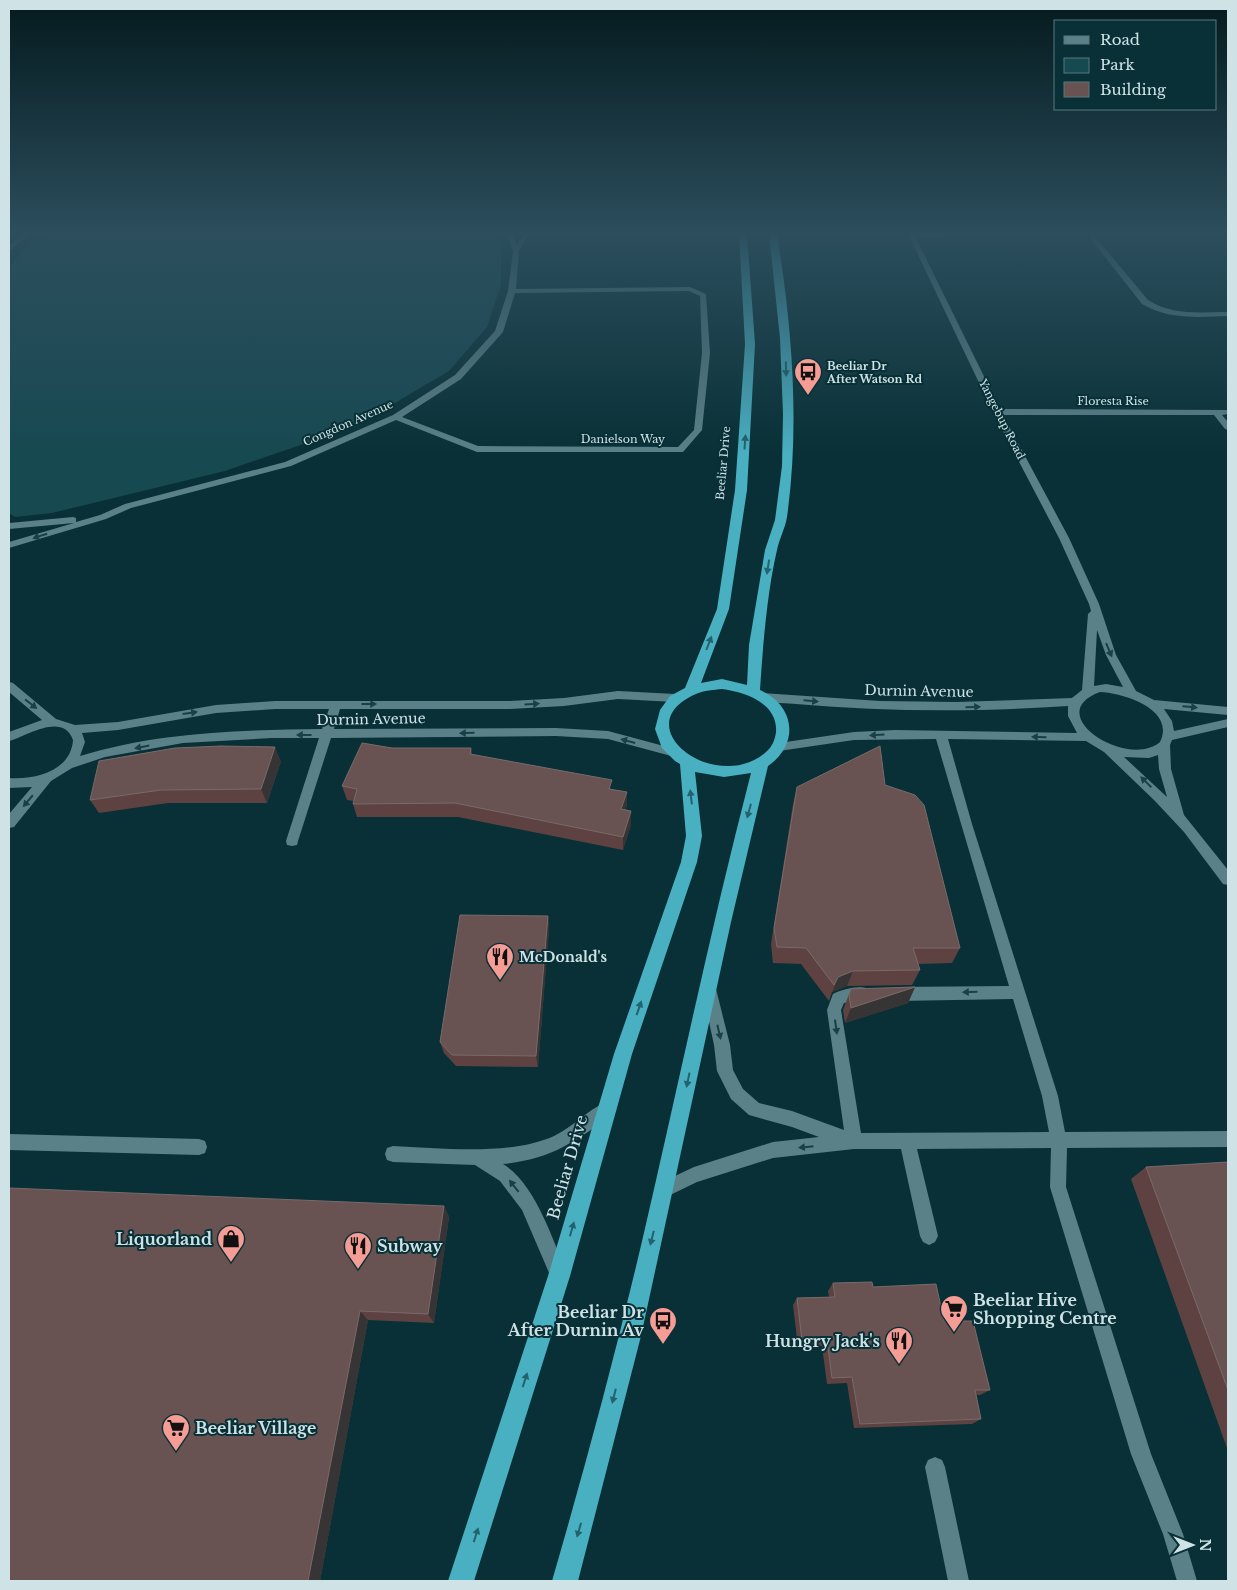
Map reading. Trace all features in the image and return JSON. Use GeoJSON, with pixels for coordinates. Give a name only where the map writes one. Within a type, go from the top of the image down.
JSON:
{"type":"FeatureCollection","features":[{"type":"Feature","properties":{"kind":"highway","name":"Beeliar Drive"},"geometry":{"type":"LineString","coordinates":[[692,688],[723,609],[731,565],[741,490],[750,344],[747,308]]}},
{"type":"Feature","properties":{"kind":"highway"},"geometry":{"type":"LineString","coordinates":[[758,694],[756,645],[771,550],[781,520],[786,466],[788,414],[782,308]]}},
{"type":"Feature","properties":{"kind":"highway"},"geometry":{"type":"LineString","coordinates":[[722,684],[738,686],[758,694],[777,711],[781,720],[783,729],[778,747],[761,764],[741,770],[717,771],[701,768],[681,757],[667,743],[662,734],[661,724],[668,705],[692,688],[722,684]]}},
{"type":"Feature","properties":{"kind":"highway","name":"Beeliar Drive"},"geometry":{"type":"LineString","coordinates":[[461,1581],[559,1276],[626,1045],[689,862],[694,836],[681,757]]}},
{"type":"Feature","properties":{"kind":"highway"},"geometry":{"type":"LineString","coordinates":[[565,1581],[593,1483],[664,1190],[733,874],[761,764]]}},
{"type":"Feature","properties":{"kind":"street","name":"Congdon Avenue"},"geometry":{"type":"LineString","coordinates":[[9,545],[103,517],[128,506],[288,464],[396,417],[458,377],[499,332],[507,308]]}},
{"type":"Feature","properties":{"kind":"street","name":"Danielson Way"},"geometry":{"type":"LineString","coordinates":[[396,417],[477,450],[680,450],[698,430],[706,353],[704,308]]}},
{"type":"Feature","properties":{"kind":"street","name":"Yangebup Road"},"geometry":{"type":"LineString","coordinates":[[947,308],[997,412],[1064,538],[1094,604],[1111,655],[1132,693]]}},
{"type":"Feature","properties":{"kind":"street"},"geometry":{"type":"LineString","coordinates":[[1156,308],[1176,314],[1228,314]]}},
{"type":"Feature","properties":{"kind":"street","name":"Floresta Rise"},"geometry":{"type":"LineString","coordinates":[[997,412],[1228,412]]}},
{"type":"Feature","properties":{"kind":"street"},"geometry":{"type":"LineString","coordinates":[[1216,412],[1228,427]]}},
{"type":"Feature","properties":{"kind":"street","name":"Congdon Avenue"},"geometry":{"type":"LineString","coordinates":[[9,526],[103,517]]}},
{"type":"Feature","properties":{"kind":"street","name":"Yangebup Road"},"geometry":{"type":"LineString","coordinates":[[1088,691],[1094,604]]}},
{"type":"Feature","properties":{"kind":"street"},"geometry":{"type":"LineString","coordinates":[[9,686],[52,723]]}},
{"type":"Feature","properties":{"kind":"street"},"geometry":{"type":"LineString","coordinates":[[1179,818],[1166,768],[1166,741],[1169,728],[1165,718],[1152,704],[1132,693],[1111,688],[1088,691],[1080,695],[1072,710],[1074,719],[1088,737],[1104,747],[1137,774],[1179,818],[1228,880]]}},
{"type":"Feature","properties":{"kind":"street","name":"Durnin Avenue"},"geometry":{"type":"LineString","coordinates":[[758,694],[849,705],[948,708],[1075,702]]}},
{"type":"Feature","properties":{"kind":"street","name":"Durnin Avenue"},"geometry":{"type":"LineString","coordinates":[[72,729],[118,726],[216,710],[276,705],[510,705],[564,702],[618,695],[676,698]]}},
{"type":"Feature","properties":{"kind":"street"},"geometry":{"type":"LineString","coordinates":[[292,841],[336,704]]}},
{"type":"Feature","properties":{"kind":"street"},"geometry":{"type":"LineString","coordinates":[[1152,704],[1228,711]]}},
{"type":"Feature","properties":{"kind":"street"},"geometry":{"type":"LineString","coordinates":[[9,824],[47,778],[67,765],[75,755],[79,745],[78,736],[64,724],[52,723],[10,733]]}},
{"type":"Feature","properties":{"kind":"street"},"geometry":{"type":"LineString","coordinates":[[1104,747],[1123,753],[1142,754],[1154,751],[1166,741],[1228,723]]}},
{"type":"Feature","properties":{"kind":"street","name":"Durnin Avenue"},"geometry":{"type":"LineString","coordinates":[[67,765],[105,754],[183,739],[272,734],[556,732],[608,735],[681,757]]}},
{"type":"Feature","properties":{"kind":"street"},"geometry":{"type":"LineString","coordinates":[[778,747],[854,736],[895,734],[1088,737]]}},
{"type":"Feature","properties":{"kind":"street"},"geometry":{"type":"LineString","coordinates":[[941,736],[966,824],[1050,1096],[1059,1140],[1058,1187],[1141,1454],[1173,1534],[1187,1581]]}},
{"type":"Feature","properties":{"kind":"street"},"geometry":{"type":"LineString","coordinates":[[9,783],[22,784],[47,778]]}},
{"type":"Feature","properties":{"kind":"street"},"geometry":{"type":"LineString","coordinates":[[708,984],[722,1045],[725,1071],[737,1094],[755,1110],[792,1119],[854,1142]]}},
{"type":"Feature","properties":{"kind":"street"},"geometry":{"type":"LineString","coordinates":[[854,1142],[834,1010],[838,999],[847,995],[1019,992]]}},
{"type":"Feature","properties":{"kind":"street"},"geometry":{"type":"LineString","coordinates":[[393,1154],[476,1157],[524,1153],[552,1146],[606,1110]]}},
{"type":"Feature","properties":{"kind":"street"},"geometry":{"type":"LineString","coordinates":[[664,1190],[694,1175],[773,1150],[854,1142],[1228,1139]]}},
{"type":"Feature","properties":{"kind":"street"},"geometry":{"type":"LineString","coordinates":[[9,1142],[199,1147]]}},
{"type":"Feature","properties":{"kind":"street"},"geometry":{"type":"LineString","coordinates":[[908,1142],[929,1236]]}},
{"type":"Feature","properties":{"kind":"street"},"geometry":{"type":"LineString","coordinates":[[476,1157],[506,1175],[528,1204],[559,1276]]}},
{"type":"Feature","properties":{"kind":"street"},"geometry":{"type":"LineString","coordinates":[[935,1467],[959,1581]]}},
{"type":"Feature","properties":{"kind":"green space"},"geometry":{"type":"Polygon","coordinates":[[[9,308],[493,308],[487,327],[449,371],[356,426],[225,471],[52,513],[15,517],[9,513],[9,308]]]}},
{"type":"Feature","properties":{"kind":"building"},"geometry":{"type":"Polygon","coordinates":[[[362,743],[392,748],[471,748],[470,754],[612,780],[609,789],[627,792],[621,809],[631,811],[623,837],[455,803],[353,804],[357,789],[342,786],[362,743]]]}},
{"type":"Feature","properties":{"kind":"building"},"geometry":{"type":"Polygon","coordinates":[[[221,746],[275,747],[261,789],[161,790],[90,800],[99,761],[175,748],[221,746]]]}},
{"type":"Feature","properties":{"kind":"building"},"geometry":{"type":"Polygon","coordinates":[[[880,746],[885,785],[915,795],[924,805],[960,948],[913,948],[920,970],[853,971],[838,977],[834,985],[806,948],[777,947],[774,928],[797,787],[880,746]]]}},
{"type":"Feature","properties":{"kind":"building"},"geometry":{"type":"Polygon","coordinates":[[[460,915],[548,916],[536,1056],[452,1055],[440,1042],[460,915]]]}},
{"type":"Feature","properties":{"kind":"building"},"geometry":{"type":"Polygon","coordinates":[[[915,987],[851,1008],[849,995],[851,989],[915,987]]]}},
{"type":"Feature","properties":{"kind":"building"},"geometry":{"type":"Polygon","coordinates":[[[1228,1162],[1228,1390],[1146,1167],[1228,1162]]]}},
{"type":"Feature","properties":{"kind":"building","name":"Beeliar Village"},"geometry":{"type":"Polygon","coordinates":[[[9,1188],[444,1206],[428,1314],[360,1311],[308,1581],[9,1581],[9,1188]]]}},
{"type":"Feature","properties":{"kind":"building","name":"Hungry Jack's"},"geometry":{"type":"Polygon","coordinates":[[[872,1282],[873,1287],[936,1284],[944,1321],[973,1321],[990,1390],[975,1390],[981,1419],[860,1424],[852,1377],[832,1378],[827,1340],[802,1341],[797,1298],[835,1297],[833,1283],[872,1282]]]}},
{"type":"Feature","properties":{"kind":"place","name":"Beeliar Dr After Watson Rd"},"geometry":{"type":"Point","coordinates":[808,396]}},
{"type":"Feature","properties":{"kind":"place","name":"McDonald's"},"geometry":{"type":"Point","coordinates":[500,981]}},
{"type":"Feature","properties":{"kind":"place","name":"Liquorland"},"geometry":{"type":"Point","coordinates":[231,1263]}},
{"type":"Feature","properties":{"kind":"place","name":"Subway"},"geometry":{"type":"Point","coordinates":[358,1270]}},
{"type":"Feature","properties":{"kind":"place","name":"Beeliar Hive Shopping Centre"},"geometry":{"type":"Point","coordinates":[954,1333]}},
{"type":"Feature","properties":{"kind":"place","name":"Beeliar Dr After Durnin Av"},"geometry":{"type":"Point","coordinates":[663,1345]}},
{"type":"Feature","properties":{"kind":"place","name":"Hungry Jack's"},"geometry":{"type":"Point","coordinates":[899,1365]}},
{"type":"Feature","properties":{"kind":"place","name":"Beeliar Village"},"geometry":{"type":"Point","coordinates":[176,1452]}}]}
